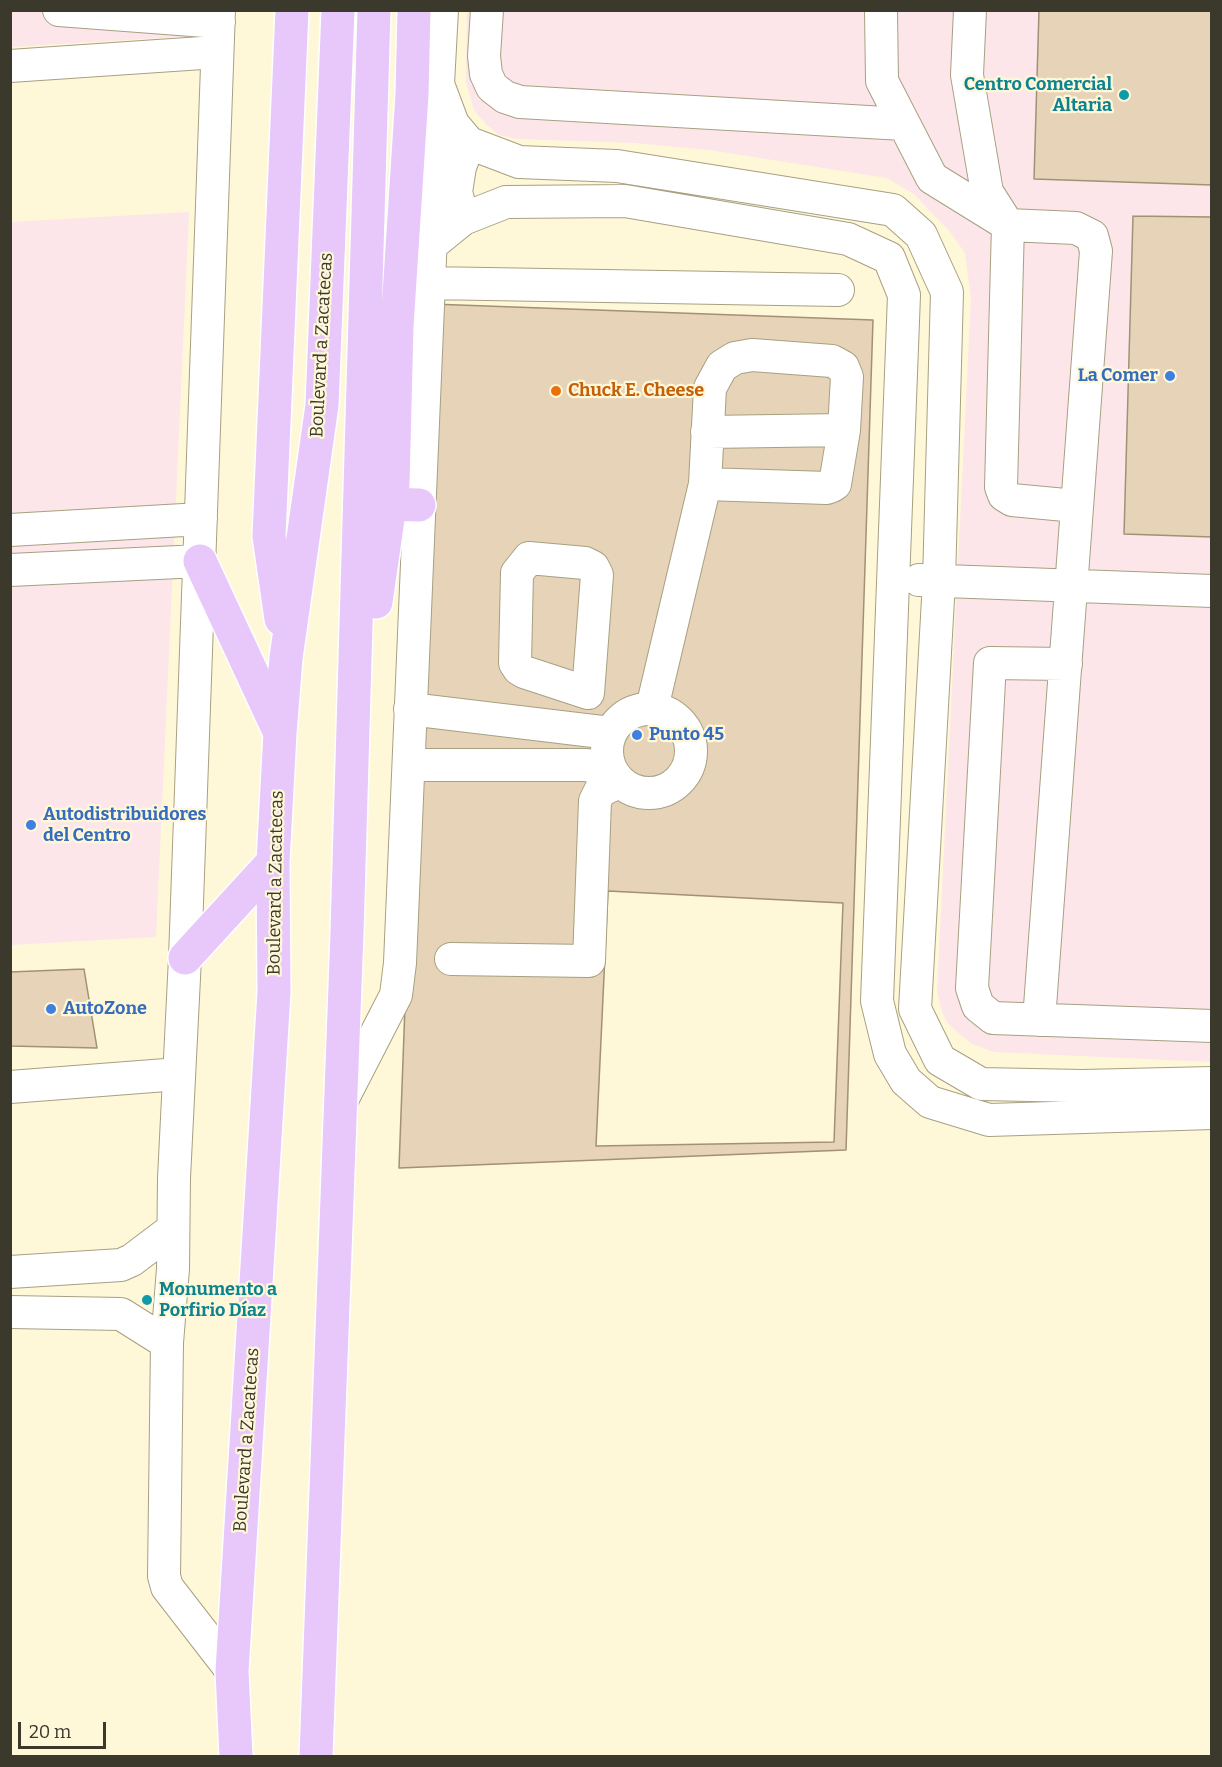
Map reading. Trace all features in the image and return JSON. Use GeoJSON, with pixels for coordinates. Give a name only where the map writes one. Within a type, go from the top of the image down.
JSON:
{"type":"FeatureCollection","features":[{"type":"Feature","properties":{"kind":"main road"},"geometry":{"type":"LineString","coordinates":[[286,658],[269,536],[292,10]]}},
{"type":"Feature","properties":{"kind":"main road","name":"Boulevard a Zacatecas"},"geometry":{"type":"LineString","coordinates":[[236,1756],[232,1671],[274,992],[273,862],[280,733],[286,658],[322,405],[338,10]]}},
{"type":"Feature","properties":{"kind":"main road"},"geometry":{"type":"LineString","coordinates":[[316,1756],[353,755],[374,10]]}},
{"type":"Feature","properties":{"kind":"main road"},"geometry":{"type":"LineString","coordinates":[[353,755],[405,504],[393,484],[397,326],[417,245],[412,94],[414,10]]}},
{"type":"Feature","properties":{"kind":"main road"},"geometry":{"type":"LineString","coordinates":[[201,561],[280,733]]}},
{"type":"Feature","properties":{"kind":"main road"},"geometry":{"type":"LineString","coordinates":[[186,958],[273,862]]}},
{"type":"Feature","properties":{"kind":"street"},"geometry":{"type":"LineString","coordinates":[[59,10],[218,28]]}},
{"type":"Feature","properties":{"kind":"street"},"geometry":{"type":"LineString","coordinates":[[340,1104],[396,995],[400,963],[410,709],[405,504],[429,283],[417,245],[438,84],[442,10]]}},
{"type":"Feature","properties":{"kind":"street"},"geometry":{"type":"LineString","coordinates":[[487,10],[484,56],[486,74],[492,87],[505,97],[520,102],[903,124]]}},
{"type":"Feature","properties":{"kind":"street"},"geometry":{"type":"LineString","coordinates":[[881,10],[882,81],[933,178],[1008,225],[1076,228],[1092,236],[1096,251],[1039,1020]]}},
{"type":"Feature","properties":{"kind":"street"},"geometry":{"type":"LineString","coordinates":[[970,10],[968,75],[987,192],[1008,225],[1001,487],[1004,495],[1012,500],[1076,506]]}},
{"type":"Feature","properties":{"kind":"street"},"geometry":{"type":"LineString","coordinates":[[10,66],[218,28]]}},
{"type":"Feature","properties":{"kind":"street"},"geometry":{"type":"LineString","coordinates":[[218,28],[186,958],[179,1074],[173,1269],[167,1343],[164,1576],[167,1587],[232,1671]]}},
{"type":"Feature","properties":{"kind":"street"},"geometry":{"type":"LineString","coordinates":[[438,84],[453,124],[469,143],[519,162],[617,166],[893,210],[921,235],[947,292],[939,581],[915,1009],[940,1060],[981,1084],[1082,1086],[1212,1083]]}},
{"type":"Feature","properties":{"kind":"street"},"geometry":{"type":"LineString","coordinates":[[463,219],[456,192],[460,167],[469,143]]}},
{"type":"Feature","properties":{"kind":"street"},"geometry":{"type":"LineString","coordinates":[[417,245],[463,219],[506,202],[625,201],[848,239],[889,258],[904,295],[895,579],[877,1001],[890,1054],[906,1081],[930,1102],[989,1120],[1212,1113]]}},
{"type":"Feature","properties":{"kind":"street"},"geometry":{"type":"LineString","coordinates":[[889,258],[921,235]]}},
{"type":"Feature","properties":{"kind":"street"},"geometry":{"type":"LineString","coordinates":[[429,283],[838,290]]}},
{"type":"Feature","properties":{"kind":"street"},"geometry":{"type":"LineString","coordinates":[[652,708],[705,484],[710,388],[722,366],[735,358],[752,355],[832,361],[843,367],[847,377],[844,430],[835,484],[827,488],[705,484]]}},
{"type":"Feature","properties":{"kind":"street"},"geometry":{"type":"LineString","coordinates":[[707,432],[844,430]]}},
{"type":"Feature","properties":{"kind":"street"},"geometry":{"type":"LineString","coordinates":[[10,530],[201,519]]}},
{"type":"Feature","properties":{"kind":"street"},"geometry":{"type":"LineString","coordinates":[[10,570],[201,561]]}},
{"type":"Feature","properties":{"kind":"street"},"geometry":{"type":"LineString","coordinates":[[895,579],[1212,591]]}},
{"type":"Feature","properties":{"kind":"street"},"geometry":{"type":"LineString","coordinates":[[1066,664],[990,663],[972,988],[978,1006],[993,1018],[1212,1026]]}},
{"type":"Feature","properties":{"kind":"street"},"geometry":{"type":"LineString","coordinates":[[588,693],[615,726]]}},
{"type":"Feature","properties":{"kind":"street"},"geometry":{"type":"LineString","coordinates":[[409,765],[586,765],[615,776],[640,793],[663,792],[683,779],[692,757],[689,734],[674,716],[652,708],[635,711],[615,726],[606,752],[615,776]]}},
{"type":"Feature","properties":{"kind":"street"},"geometry":{"type":"LineString","coordinates":[[410,709],[615,726]]}},
{"type":"Feature","properties":{"kind":"street"},"geometry":{"type":"LineString","coordinates":[[451,959],[589,961],[595,801],[600,791],[615,776]]}},
{"type":"Feature","properties":{"kind":"street"},"geometry":{"type":"LineString","coordinates":[[10,1088],[179,1074]]}},
{"type":"Feature","properties":{"kind":"street"},"geometry":{"type":"LineString","coordinates":[[18,1271],[120,1265],[132,1260],[173,1229]]}},
{"type":"Feature","properties":{"kind":"street"},"geometry":{"type":"LineString","coordinates":[[11,1312],[29,1285],[18,1271]]}},
{"type":"Feature","properties":{"kind":"street"},"geometry":{"type":"LineString","coordinates":[[11,1312],[121,1314],[167,1343]]}},
{"type":"Feature","properties":{"kind":"shaded area"},"geometry":{"type":"Polygon","coordinates":[[[11,11],[194,11],[193,36],[11,47],[11,11]]]}},
{"type":"Feature","properties":{"kind":"shaded area","name":"Centro Comercial Altaria"},"geometry":{"type":"Polygon","coordinates":[[[467,11],[1211,11],[1211,1062],[994,1052],[972,1044],[947,1022],[942,1011],[937,992],[971,298],[965,253],[951,233],[914,194],[887,178],[709,150],[634,143],[518,139],[499,135],[474,110],[466,82],[467,11]]]}},
{"type":"Feature","properties":{"kind":"shaded area"},"geometry":{"type":"Polygon","coordinates":[[[189,212],[156,937],[11,945],[11,222],[189,212]]]}},
{"type":"Feature","properties":{"kind":"building","name":"Centro Comercial Altaria"},"geometry":{"type":"Polygon","coordinates":[[[1039,10],[1212,10],[1212,185],[1034,179],[1039,10]]]}},
{"type":"Feature","properties":{"kind":"building","name":"La Comer"},"geometry":{"type":"Polygon","coordinates":[[[1133,216],[1212,217],[1212,537],[1124,534],[1133,216]]]}},
{"type":"Feature","properties":{"kind":"building","name":"Punto 45"},"geometry":{"type":"Polygon","coordinates":[[[431,304],[873,320],[846,1150],[399,1168],[431,304]]]}},
{"type":"Feature","properties":{"kind":"building"},"geometry":{"type":"Polygon","coordinates":[[[608,891],[843,903],[834,1142],[596,1146],[608,891]]]}},
{"type":"Feature","properties":{"kind":"building","name":"AutoZone"},"geometry":{"type":"Polygon","coordinates":[[[84,969],[97,1048],[10,1046],[10,972],[84,969]]]}},
{"type":"Feature","properties":{"kind":"place","name":"Centro Comercial Altaria"},"geometry":{"type":"Point","coordinates":[1124,95]}},
{"type":"Feature","properties":{"kind":"place","name":"La Comer"},"geometry":{"type":"Point","coordinates":[1170,376]}},
{"type":"Feature","properties":{"kind":"place","name":"Chuck E. Cheese"},"geometry":{"type":"Point","coordinates":[556,391]}},
{"type":"Feature","properties":{"kind":"place","name":"Punto 45"},"geometry":{"type":"Point","coordinates":[637,735]}},
{"type":"Feature","properties":{"kind":"place","name":"Autodistribuidores del Centro"},"geometry":{"type":"Point","coordinates":[31,825]}},
{"type":"Feature","properties":{"kind":"place","name":"AutoZone"},"geometry":{"type":"Point","coordinates":[51,1009]}},
{"type":"Feature","properties":{"kind":"place","name":"Monumento a Porfirio Díaz"},"geometry":{"type":"Point","coordinates":[147,1300]}}]}
